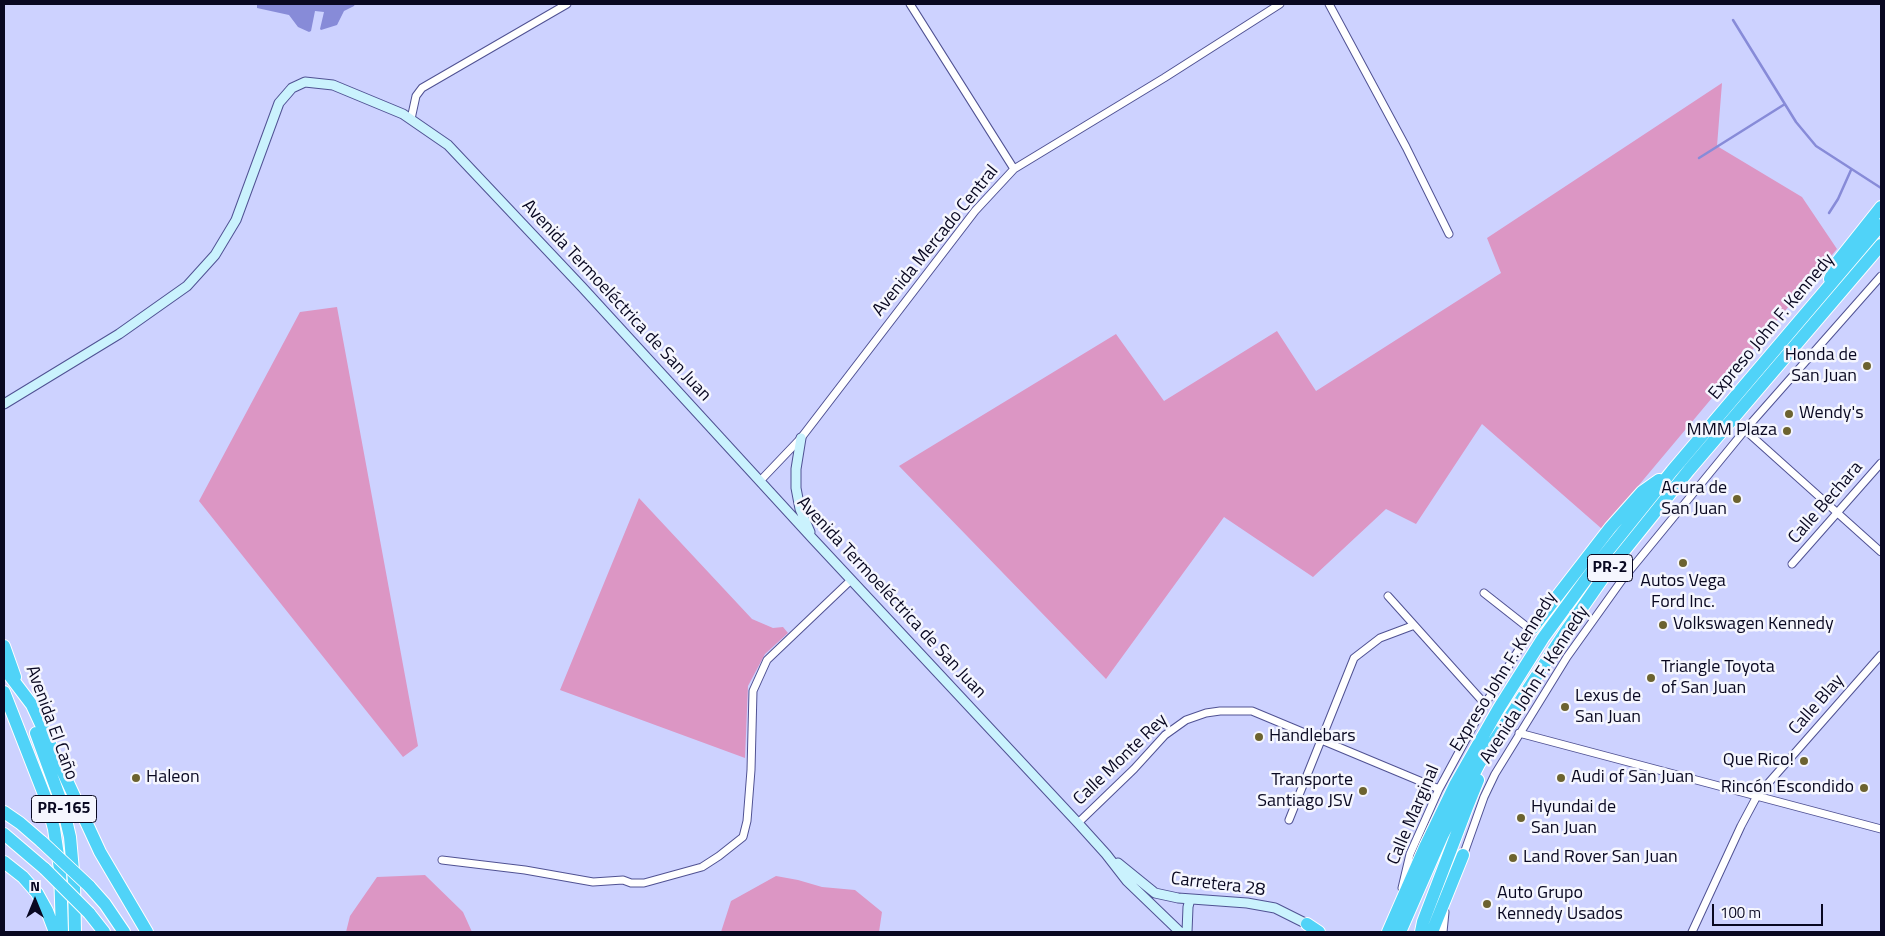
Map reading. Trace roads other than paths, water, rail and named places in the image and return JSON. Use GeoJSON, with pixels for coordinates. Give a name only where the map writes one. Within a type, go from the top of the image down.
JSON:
{"type":"FeatureCollection","features":[{"type":"Feature","properties":{"kind":"highway"},"geometry":{"type":"LineString","coordinates":[[1822,295],[1838,261],[1881,207]]}},
{"type":"Feature","properties":{"kind":"highway","name":"Expreso John F. Kennedy"},"geometry":{"type":"LineString","coordinates":[[1388,932],[1426,845],[1455,785],[1499,708],[1554,623],[1598,563],[1672,471],[1881,225]]}},
{"type":"Feature","properties":{"kind":"highway","name":"Expreso John F. Kennedy"},"geometry":{"type":"LineString","coordinates":[[1400,932],[1442,836],[1479,764],[1607,572],[1689,470],[1881,245]]}},
{"type":"Feature","properties":{"kind":"highway"},"geometry":{"type":"LineString","coordinates":[[1531,630],[1623,513],[1642,492],[1672,471]]}},
{"type":"Feature","properties":{"kind":"highway","name":"Avenida El Caño"},"geometry":{"type":"LineString","coordinates":[[4,646],[59,793],[67,820],[74,874],[75,932]]}},
{"type":"Feature","properties":{"kind":"highway"},"geometry":{"type":"LineString","coordinates":[[4,668],[21,693],[32,705],[100,852],[146,932]]}},
{"type":"Feature","properties":{"kind":"highway","name":"Avenida El Caño"},"geometry":{"type":"LineString","coordinates":[[4,692],[46,802],[54,829],[60,869],[62,932]]}},
{"type":"Feature","properties":{"kind":"highway"},"geometry":{"type":"LineString","coordinates":[[4,715],[23,742]]}},
{"type":"Feature","properties":{"kind":"highway"},"geometry":{"type":"LineString","coordinates":[[1421,932],[1423,922],[1479,778],[1479,764]]}},
{"type":"Feature","properties":{"kind":"highway"},"geometry":{"type":"LineString","coordinates":[[4,803],[20,823]]}},
{"type":"Feature","properties":{"kind":"highway"},"geometry":{"type":"LineString","coordinates":[[4,812],[42,842],[89,886],[124,932]]}},
{"type":"Feature","properties":{"kind":"highway"},"geometry":{"type":"LineString","coordinates":[[4,834],[45,869],[89,912],[104,932]]}},
{"type":"Feature","properties":{"kind":"highway"},"geometry":{"type":"LineString","coordinates":[[1432,932],[1463,855]]}},
{"type":"Feature","properties":{"kind":"highway"},"geometry":{"type":"LineString","coordinates":[[4,862],[23,877],[37,893],[47,911],[55,932]]}},
{"type":"Feature","properties":{"kind":"highway"},"geometry":{"type":"LineString","coordinates":[[1307,924],[1319,932]]}},
{"type":"Feature","properties":{"kind":"street"},"geometry":{"type":"LineString","coordinates":[[411,119],[416,96],[422,88],[567,4]]}},
{"type":"Feature","properties":{"kind":"street"},"geometry":{"type":"LineString","coordinates":[[910,4],[1014,169]]}},
{"type":"Feature","properties":{"kind":"street","name":"Avenida Mercado Central"},"geometry":{"type":"LineString","coordinates":[[760,481],[801,438],[975,212],[1014,169],[1164,78],[1280,4]]}},
{"type":"Feature","properties":{"kind":"street"},"geometry":{"type":"LineString","coordinates":[[1329,4],[1406,147],[1449,234]]}},
{"type":"Feature","properties":{"kind":"street","name":"Avenida Termoeléctrica de San Juan"},"geometry":{"type":"LineString","coordinates":[[4,404],[119,334],[187,286],[215,255],[236,220],[279,103],[292,88],[305,82],[333,85],[403,114],[448,145],[582,287],[812,539],[1078,823],[1127,881],[1180,932]]}},
{"type":"Feature","properties":{"kind":"street","name":"Avenida John F. Kennedy"},"geometry":{"type":"LineString","coordinates":[[1443,932],[1443,920],[1449,896],[1488,789],[1519,733],[1567,657],[1622,580],[1745,430],[1881,276]]}},
{"type":"Feature","properties":{"kind":"street"},"geometry":{"type":"LineString","coordinates":[[1745,430],[1881,552]]}},
{"type":"Feature","properties":{"kind":"street"},"geometry":{"type":"LineString","coordinates":[[801,438],[796,469],[796,488],[800,509],[812,539]]}},
{"type":"Feature","properties":{"kind":"street","name":"Calle Bechara"},"geometry":{"type":"LineString","coordinates":[[1792,564],[1881,463]]}},
{"type":"Feature","properties":{"kind":"street"},"geometry":{"type":"LineString","coordinates":[[442,860],[593,882],[624,880],[631,883],[644,883],[702,866],[719,856],[743,837],[747,822],[751,770],[753,691],[767,660],[851,580]]}},
{"type":"Feature","properties":{"kind":"street"},"geometry":{"type":"LineString","coordinates":[[1484,593],[1531,630]]}},
{"type":"Feature","properties":{"kind":"street"},"geometry":{"type":"LineString","coordinates":[[1388,596],[1412,626],[1485,704]]}},
{"type":"Feature","properties":{"kind":"street"},"geometry":{"type":"LineString","coordinates":[[1289,820],[1354,658],[1380,638],[1412,626]]}},
{"type":"Feature","properties":{"kind":"street","name":"Calle Marginal"},"geometry":{"type":"LineString","coordinates":[[1396,912],[1410,854],[1439,789],[1485,704],[1531,630]]}},
{"type":"Feature","properties":{"kind":"street","name":"Calle Blay"},"geometry":{"type":"LineString","coordinates":[[1692,932],[1740,826],[1757,796],[1881,655]]}},
{"type":"Feature","properties":{"kind":"street","name":"Calle Monte Rey"},"geometry":{"type":"LineString","coordinates":[[1078,823],[1166,735],[1186,720],[1206,713],[1252,711],[1439,789]]}},
{"type":"Feature","properties":{"kind":"street"},"geometry":{"type":"LineString","coordinates":[[1519,733],[1881,829]]}},
{"type":"Feature","properties":{"kind":"street","name":"Carretera 28"},"geometry":{"type":"LineString","coordinates":[[1106,854],[1155,893],[1178,898],[1247,903],[1275,908],[1307,924]]}},
{"type":"Feature","properties":{"kind":"street"},"geometry":{"type":"LineString","coordinates":[[1186,932],[1190,899]]}},
{"type":"Feature","properties":{"kind":"water"},"geometry":{"type":"Polygon","coordinates":[[[257,4],[355,4],[344,11],[337,25],[321,30],[324,12],[315,11],[311,31],[309,32],[298,27],[289,15],[257,8],[257,4]]]}},
{"type":"Feature","properties":{"kind":"waterway"},"geometry":{"type":"LineString","coordinates":[[1733,20],[1796,122],[1816,146],[1881,188]]}},
{"type":"Feature","properties":{"kind":"waterway"},"geometry":{"type":"LineString","coordinates":[[1699,158],[1785,104]]}},
{"type":"Feature","properties":{"kind":"waterway"},"geometry":{"type":"LineString","coordinates":[[1829,213],[1838,199],[1851,170]]}},
{"type":"Feature","properties":{"kind":"place","name":"Honda de San Juan"},"geometry":{"type":"Point","coordinates":[1867,366]}},
{"type":"Feature","properties":{"kind":"place","name":"Wendy's"},"geometry":{"type":"Point","coordinates":[1789,414]}},
{"type":"Feature","properties":{"kind":"place","name":"MMM Plaza"},"geometry":{"type":"Point","coordinates":[1787,431]}},
{"type":"Feature","properties":{"kind":"place","name":"Acura de San Juan"},"geometry":{"type":"Point","coordinates":[1737,499]}},
{"type":"Feature","properties":{"kind":"place","name":"Autos Vega Ford Inc."},"geometry":{"type":"Point","coordinates":[1683,563]}},
{"type":"Feature","properties":{"kind":"place","name":"Volkswagen Kennedy"},"geometry":{"type":"Point","coordinates":[1663,625]}},
{"type":"Feature","properties":{"kind":"place","name":"Triangle Toyota of San Juan"},"geometry":{"type":"Point","coordinates":[1651,678]}},
{"type":"Feature","properties":{"kind":"place","name":"Lexus de San Juan"},"geometry":{"type":"Point","coordinates":[1565,707]}},
{"type":"Feature","properties":{"kind":"place","name":"Handlebars"},"geometry":{"type":"Point","coordinates":[1259,737]}},
{"type":"Feature","properties":{"kind":"place","name":"Que Rico!"},"geometry":{"type":"Point","coordinates":[1804,761]}},
{"type":"Feature","properties":{"kind":"place","name":"Haleon"},"geometry":{"type":"Point","coordinates":[136,778]}},
{"type":"Feature","properties":{"kind":"place","name":"Audi of San Juan"},"geometry":{"type":"Point","coordinates":[1561,778]}},
{"type":"Feature","properties":{"kind":"place","name":"Rincón Escondido"},"geometry":{"type":"Point","coordinates":[1864,788]}},
{"type":"Feature","properties":{"kind":"place","name":"Transporte Santiago JSV"},"geometry":{"type":"Point","coordinates":[1363,791]}},
{"type":"Feature","properties":{"kind":"place","name":"Hyundai de San Juan"},"geometry":{"type":"Point","coordinates":[1521,818]}},
{"type":"Feature","properties":{"kind":"place","name":"Land Rover San Juan"},"geometry":{"type":"Point","coordinates":[1513,858]}},
{"type":"Feature","properties":{"kind":"place","name":"Auto Grupo Kennedy Usados"},"geometry":{"type":"Point","coordinates":[1487,904]}}]}
